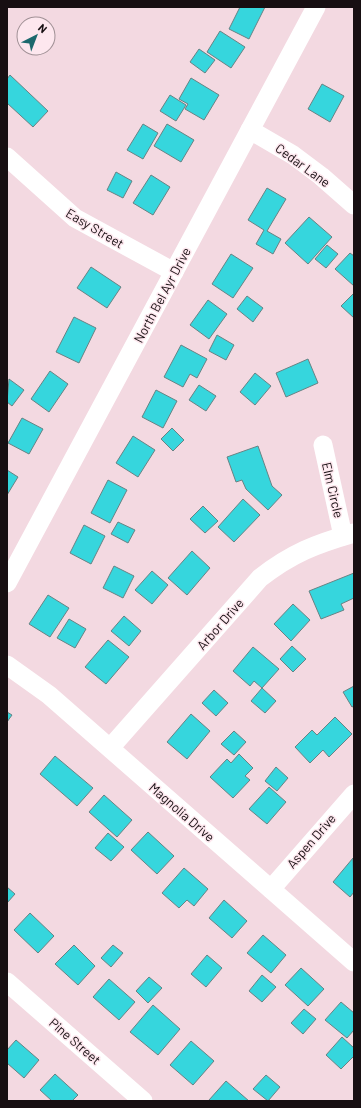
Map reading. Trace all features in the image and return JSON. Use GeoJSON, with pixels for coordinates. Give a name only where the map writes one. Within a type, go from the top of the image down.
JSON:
{"type":"FeatureCollection","features":[{"type":"Feature","properties":{"kind":"street","name":"North Bel Ayr Drive"},"geometry":{"type":"LineString","coordinates":[[7,583],[316,7]]}},
{"type":"Feature","properties":{"kind":"street","name":"Cedar Lane"},"geometry":{"type":"LineString","coordinates":[[250,130],[293,155],[321,176],[354,205]]}},
{"type":"Feature","properties":{"kind":"street","name":"Easy Street"},"geometry":{"type":"LineString","coordinates":[[7,157],[75,218],[174,272]]}},
{"type":"Feature","properties":{"kind":"street","name":"Elm Circle"},"geometry":{"type":"LineString","coordinates":[[323,444],[349,534]]}},
{"type":"Feature","properties":{"kind":"street","name":"Arbor Drive"},"geometry":{"type":"LineString","coordinates":[[110,748],[260,578],[279,563],[298,552],[349,534]]}},
{"type":"Feature","properties":{"kind":"street","name":"Magnolia Drive"},"geometry":{"type":"LineString","coordinates":[[7,665],[49,695],[354,962]]}},
{"type":"Feature","properties":{"kind":"street","name":"Aspen Drive"},"geometry":{"type":"LineString","coordinates":[[271,889],[354,794]]}},
{"type":"Feature","properties":{"kind":"street","name":"Pine Street"},"geometry":{"type":"LineString","coordinates":[[7,982],[143,1101]]}},
{"type":"Feature","properties":{"kind":"building"},"geometry":{"type":"Polygon","coordinates":[[[240,7],[265,7],[249,39],[229,29],[240,7]]]}},
{"type":"Feature","properties":{"kind":"building"},"geometry":{"type":"Polygon","coordinates":[[[220,31],[245,47],[231,68],[207,52],[220,31]]]}},
{"type":"Feature","properties":{"kind":"building"},"geometry":{"type":"Polygon","coordinates":[[[199,49],[215,60],[205,73],[190,62],[199,49]]]}},
{"type":"Feature","properties":{"kind":"building"},"geometry":{"type":"Polygon","coordinates":[[[10,75],[48,111],[33,127],[7,103],[7,79],[10,75]]]}},
{"type":"Feature","properties":{"kind":"building"},"geometry":{"type":"Polygon","coordinates":[[[191,78],[219,95],[204,120],[185,109],[188,104],[179,99],[191,78]]]}},
{"type":"Feature","properties":{"kind":"building"},"geometry":{"type":"Polygon","coordinates":[[[322,84],[344,96],[330,122],[308,109],[322,84]]]}},
{"type":"Feature","properties":{"kind":"building"},"geometry":{"type":"Polygon","coordinates":[[[170,95],[186,105],[176,121],[160,111],[170,95]]]}},
{"type":"Feature","properties":{"kind":"building"},"geometry":{"type":"Polygon","coordinates":[[[143,124],[158,133],[143,159],[127,150],[143,124]]]}},
{"type":"Feature","properties":{"kind":"building"},"geometry":{"type":"Polygon","coordinates":[[[167,124],[194,140],[181,162],[154,146],[167,124]]]}},
{"type":"Feature","properties":{"kind":"building"},"geometry":{"type":"Polygon","coordinates":[[[116,172],[132,181],[123,198],[107,190],[116,172]]]}},
{"type":"Feature","properties":{"kind":"building"},"geometry":{"type":"Polygon","coordinates":[[[151,175],[170,187],[153,215],[133,203],[151,175]]]}},
{"type":"Feature","properties":{"kind":"building"},"geometry":{"type":"Polygon","coordinates":[[[267,188],[286,199],[267,231],[281,239],[273,254],[256,244],[264,230],[248,220],[267,188]]]}},
{"type":"Feature","properties":{"kind":"building"},"geometry":{"type":"Polygon","coordinates":[[[309,217],[332,237],[308,264],[285,243],[309,217]]]}},
{"type":"Feature","properties":{"kind":"building"},"geometry":{"type":"Polygon","coordinates":[[[327,245],[338,254],[326,268],[315,259],[327,245]]]}},
{"type":"Feature","properties":{"kind":"building"},"geometry":{"type":"Polygon","coordinates":[[[350,253],[354,256],[354,286],[335,269],[350,253]]]}},
{"type":"Feature","properties":{"kind":"building"},"geometry":{"type":"Polygon","coordinates":[[[231,254],[253,268],[233,298],[212,284],[231,254]]]}},
{"type":"Feature","properties":{"kind":"building"},"geometry":{"type":"Polygon","coordinates":[[[91,267],[121,287],[107,308],[77,288],[91,267]]]}},
{"type":"Feature","properties":{"kind":"building"},"geometry":{"type":"Polygon","coordinates":[[[354,293],[354,318],[341,306],[354,293]]]}},
{"type":"Feature","properties":{"kind":"building"},"geometry":{"type":"Polygon","coordinates":[[[247,296],[263,308],[253,322],[237,309],[247,296]]]}},
{"type":"Feature","properties":{"kind":"building"},"geometry":{"type":"Polygon","coordinates":[[[208,300],[227,314],[209,339],[190,325],[208,300]]]}},
{"type":"Feature","properties":{"kind":"building"},"geometry":{"type":"Polygon","coordinates":[[[74,317],[96,328],[79,363],[56,352],[74,317]]]}},
{"type":"Feature","properties":{"kind":"building"},"geometry":{"type":"Polygon","coordinates":[[[217,335],[234,345],[226,360],[209,351],[217,335]]]}},
{"type":"Feature","properties":{"kind":"building"},"geometry":{"type":"Polygon","coordinates":[[[181,345],[207,359],[197,378],[190,374],[183,387],[164,377],[181,345]]]}},
{"type":"Feature","properties":{"kind":"building"},"geometry":{"type":"Polygon","coordinates":[[[308,359],[318,383],[286,397],[276,373],[308,359]]]}},
{"type":"Feature","properties":{"kind":"building"},"geometry":{"type":"Polygon","coordinates":[[[50,371],[68,384],[49,412],[31,399],[50,371]]]}},
{"type":"Feature","properties":{"kind":"building"},"geometry":{"type":"Polygon","coordinates":[[[255,373],[271,386],[255,405],[240,392],[255,373]]]}},
{"type":"Feature","properties":{"kind":"building"},"geometry":{"type":"Polygon","coordinates":[[[9,379],[24,390],[12,406],[7,402],[9,379]]]}},
{"type":"Feature","properties":{"kind":"building"},"geometry":{"type":"Polygon","coordinates":[[[199,385],[216,396],[206,411],[189,400],[199,385]]]}},
{"type":"Feature","properties":{"kind":"building"},"geometry":{"type":"Polygon","coordinates":[[[156,390],[177,401],[163,428],[142,417],[156,390]]]}},
{"type":"Feature","properties":{"kind":"building"},"geometry":{"type":"Polygon","coordinates":[[[22,418],[43,429],[29,454],[8,443],[22,418]]]}},
{"type":"Feature","properties":{"kind":"building"},"geometry":{"type":"Polygon","coordinates":[[[172,428],[184,440],[173,451],[161,439],[172,428]]]}},
{"type":"Feature","properties":{"kind":"building"},"geometry":{"type":"Polygon","coordinates":[[[133,436],[155,450],[138,477],[116,463],[133,436]]]}},
{"type":"Feature","properties":{"kind":"building"},"geometry":{"type":"Polygon","coordinates":[[[258,446],[272,486],[282,495],[268,510],[246,489],[242,480],[236,482],[227,457],[258,446]]]}},
{"type":"Feature","properties":{"kind":"building"},"geometry":{"type":"Polygon","coordinates":[[[7,470],[18,477],[7,495],[7,470]]]}},
{"type":"Feature","properties":{"kind":"building"},"geometry":{"type":"Polygon","coordinates":[[[108,480],[127,490],[110,523],[91,513],[108,480]]]}},
{"type":"Feature","properties":{"kind":"building"},"geometry":{"type":"Polygon","coordinates":[[[243,499],[260,515],[234,542],[218,527],[243,499]]]}},
{"type":"Feature","properties":{"kind":"building"},"geometry":{"type":"Polygon","coordinates":[[[203,506],[218,521],[205,533],[190,519],[203,506]]]}},
{"type":"Feature","properties":{"kind":"building"},"geometry":{"type":"Polygon","coordinates":[[[118,522],[135,530],[128,543],[111,534],[118,522]]]}},
{"type":"Feature","properties":{"kind":"building"},"geometry":{"type":"Polygon","coordinates":[[[84,525],[105,536],[91,564],[70,553],[84,525]]]}},
{"type":"Feature","properties":{"kind":"building"},"geometry":{"type":"Polygon","coordinates":[[[192,551],[210,568],[187,595],[168,578],[192,551]]]}},
{"type":"Feature","properties":{"kind":"building"},"geometry":{"type":"Polygon","coordinates":[[[114,566],[134,576],[123,598],[103,588],[114,566]]]}},
{"type":"Feature","properties":{"kind":"building"},"geometry":{"type":"Polygon","coordinates":[[[152,571],[168,585],[152,604],[135,590],[152,571]]]}},
{"type":"Feature","properties":{"kind":"building"},"geometry":{"type":"Polygon","coordinates":[[[354,573],[354,598],[341,604],[344,610],[321,619],[309,591],[354,573]]]}},
{"type":"Feature","properties":{"kind":"building"},"geometry":{"type":"Polygon","coordinates":[[[48,595],[69,608],[50,637],[29,624],[48,595]]]}},
{"type":"Feature","properties":{"kind":"building"},"geometry":{"type":"Polygon","coordinates":[[[293,604],[310,620],[291,641],[274,624],[293,604]]]}},
{"type":"Feature","properties":{"kind":"building"},"geometry":{"type":"Polygon","coordinates":[[[124,616],[141,631],[129,646],[111,631],[124,616]]]}},
{"type":"Feature","properties":{"kind":"building"},"geometry":{"type":"Polygon","coordinates":[[[69,619],[86,629],[75,648],[57,638],[69,619]]]}},
{"type":"Feature","properties":{"kind":"building"},"geometry":{"type":"Polygon","coordinates":[[[108,640],[129,657],[106,684],[85,667],[108,640]]]}},
{"type":"Feature","properties":{"kind":"building"},"geometry":{"type":"Polygon","coordinates":[[[292,646],[306,659],[293,672],[280,659],[292,646]]]}},
{"type":"Feature","properties":{"kind":"building"},"geometry":{"type":"Polygon","coordinates":[[[253,647],[279,669],[262,688],[254,681],[250,686],[233,671],[253,647]]]}},
{"type":"Feature","properties":{"kind":"building"},"geometry":{"type":"Polygon","coordinates":[[[354,686],[354,706],[352,707],[343,692],[354,686]]]}},
{"type":"Feature","properties":{"kind":"building"},"geometry":{"type":"Polygon","coordinates":[[[262,688],[276,701],[265,713],[251,701],[262,688]]]}},
{"type":"Feature","properties":{"kind":"building"},"geometry":{"type":"Polygon","coordinates":[[[214,690],[228,703],[216,716],[202,703],[214,690]]]}},
{"type":"Feature","properties":{"kind":"building"},"geometry":{"type":"Polygon","coordinates":[[[7,712],[12,715],[7,722],[7,712]]]}},
{"type":"Feature","properties":{"kind":"building"},"geometry":{"type":"Polygon","coordinates":[[[191,714],[210,731],[187,759],[167,742],[191,714]]]}},
{"type":"Feature","properties":{"kind":"building"},"geometry":{"type":"Polygon","coordinates":[[[335,717],[352,734],[329,757],[323,750],[310,763],[295,747],[312,730],[317,735],[335,717]]]}},
{"type":"Feature","properties":{"kind":"building"},"geometry":{"type":"Polygon","coordinates":[[[234,731],[246,742],[234,755],[221,744],[234,731]]]}},
{"type":"Feature","properties":{"kind":"building"},"geometry":{"type":"Polygon","coordinates":[[[239,754],[253,768],[245,776],[250,780],[233,798],[210,777],[227,759],[231,763],[239,754]]]}},
{"type":"Feature","properties":{"kind":"building"},"geometry":{"type":"Polygon","coordinates":[[[55,756],[93,788],[77,806],[40,774],[55,756]]]}},
{"type":"Feature","properties":{"kind":"building"},"geometry":{"type":"Polygon","coordinates":[[[276,767],[288,778],[277,791],[265,781],[276,767]]]}},
{"type":"Feature","properties":{"kind":"building"},"geometry":{"type":"Polygon","coordinates":[[[269,787],[286,802],[267,824],[249,809],[269,787]]]}},
{"type":"Feature","properties":{"kind":"building"},"geometry":{"type":"Polygon","coordinates":[[[104,795],[132,820],[117,837],[89,812],[104,795]]]}},
{"type":"Feature","properties":{"kind":"building"},"geometry":{"type":"Polygon","coordinates":[[[148,832],[174,856],[157,874],[131,850],[148,832]]]}},
{"type":"Feature","properties":{"kind":"building"},"geometry":{"type":"Polygon","coordinates":[[[108,833],[124,847],[111,861],[95,848],[108,833]]]}},
{"type":"Feature","properties":{"kind":"building"},"geometry":{"type":"Polygon","coordinates":[[[353,858],[354,892],[350,897],[333,882],[353,858]]]}},
{"type":"Feature","properties":{"kind":"building"},"geometry":{"type":"Polygon","coordinates":[[[184,868],[208,889],[194,906],[187,900],[179,908],[162,893],[184,868]]]}},
{"type":"Feature","properties":{"kind":"building"},"geometry":{"type":"Polygon","coordinates":[[[7,887],[15,894],[7,903],[7,887]]]}},
{"type":"Feature","properties":{"kind":"building"},"geometry":{"type":"Polygon","coordinates":[[[224,900],[247,921],[232,938],[209,918],[224,900]]]}},
{"type":"Feature","properties":{"kind":"building"},"geometry":{"type":"Polygon","coordinates":[[[30,913],[54,936],[38,953],[14,930],[30,913]]]}},
{"type":"Feature","properties":{"kind":"building"},"geometry":{"type":"Polygon","coordinates":[[[263,935],[286,955],[271,973],[247,953],[263,935]]]}},
{"type":"Feature","properties":{"kind":"building"},"geometry":{"type":"Polygon","coordinates":[[[74,945],[95,966],[78,985],[55,964],[74,945]]]}},
{"type":"Feature","properties":{"kind":"building"},"geometry":{"type":"Polygon","coordinates":[[[113,945],[123,953],[111,967],[101,958],[113,945]]]}},
{"type":"Feature","properties":{"kind":"building"},"geometry":{"type":"Polygon","coordinates":[[[207,955],[222,968],[206,987],[191,974],[207,955]]]}},
{"type":"Feature","properties":{"kind":"building"},"geometry":{"type":"Polygon","coordinates":[[[301,968],[324,989],[308,1006],[285,985],[301,968]]]}},
{"type":"Feature","properties":{"kind":"building"},"geometry":{"type":"Polygon","coordinates":[[[262,975],[276,987],[262,1002],[249,991],[262,975]]]}},
{"type":"Feature","properties":{"kind":"building"},"geometry":{"type":"Polygon","coordinates":[[[149,977],[162,988],[148,1003],[136,991],[149,977]]]}},
{"type":"Feature","properties":{"kind":"building"},"geometry":{"type":"Polygon","coordinates":[[[109,979],[135,1002],[119,1020],[93,997],[109,979]]]}},
{"type":"Feature","properties":{"kind":"building"},"geometry":{"type":"Polygon","coordinates":[[[341,1002],[354,1013],[354,1030],[347,1038],[325,1020],[341,1002]]]}},
{"type":"Feature","properties":{"kind":"building"},"geometry":{"type":"Polygon","coordinates":[[[153,1005],[180,1029],[158,1055],[130,1032],[153,1005]]]}},
{"type":"Feature","properties":{"kind":"building"},"geometry":{"type":"Polygon","coordinates":[[[304,1009],[316,1019],[303,1034],[291,1023],[304,1009]]]}},
{"type":"Feature","properties":{"kind":"building"},"geometry":{"type":"Polygon","coordinates":[[[342,1037],[354,1048],[354,1056],[341,1069],[326,1055],[342,1037]]]}},
{"type":"Feature","properties":{"kind":"building"},"geometry":{"type":"Polygon","coordinates":[[[16,1040],[39,1060],[24,1078],[7,1063],[7,1050],[16,1040]]]}},
{"type":"Feature","properties":{"kind":"building"},"geometry":{"type":"Polygon","coordinates":[[[191,1041],[214,1061],[193,1085],[170,1065],[191,1041]]]}},
{"type":"Feature","properties":{"kind":"building"},"geometry":{"type":"Polygon","coordinates":[[[55,1074],[78,1095],[72,1101],[52,1101],[40,1090],[55,1074]]]}},
{"type":"Feature","properties":{"kind":"building"},"geometry":{"type":"Polygon","coordinates":[[[266,1075],[280,1087],[268,1101],[253,1089],[266,1075]]]}},
{"type":"Feature","properties":{"kind":"building"},"geometry":{"type":"Polygon","coordinates":[[[226,1081],[249,1101],[209,1100],[226,1081]]]}}]}
